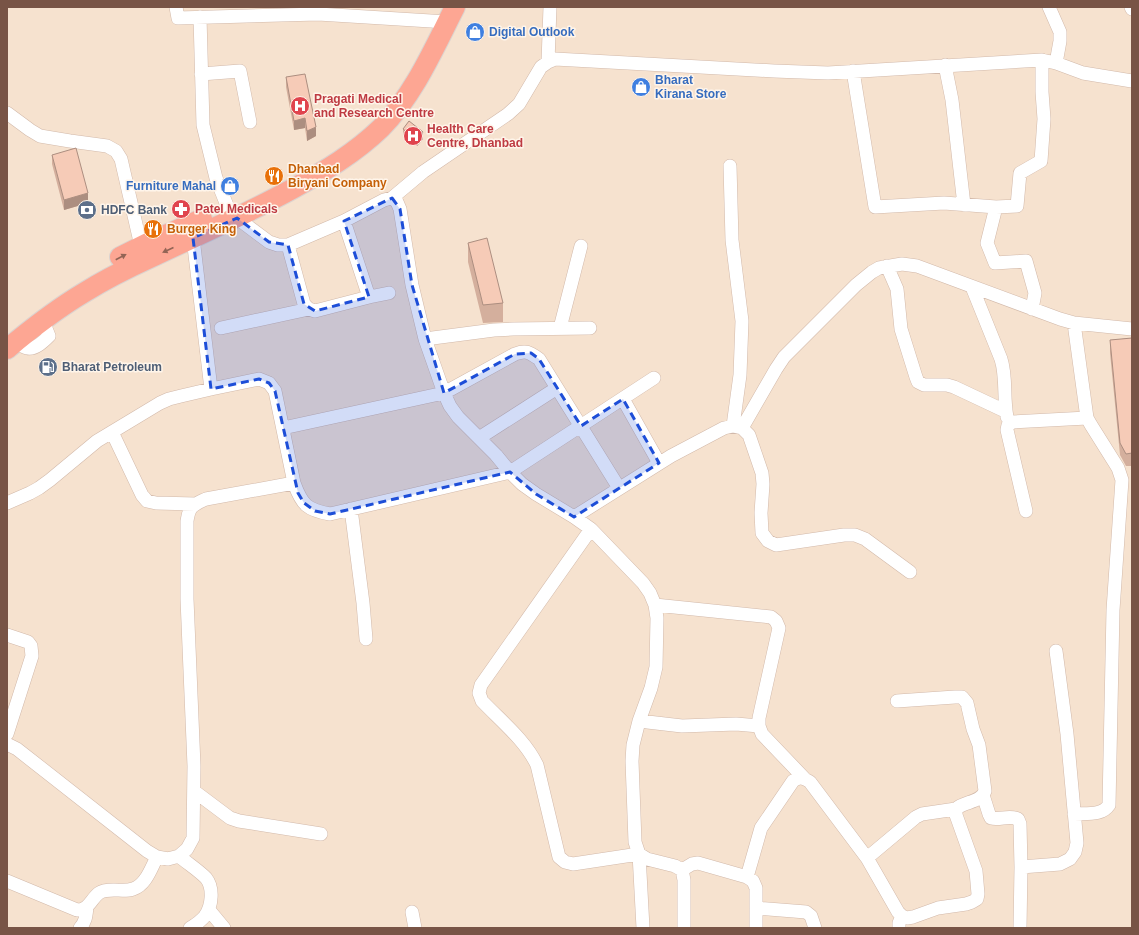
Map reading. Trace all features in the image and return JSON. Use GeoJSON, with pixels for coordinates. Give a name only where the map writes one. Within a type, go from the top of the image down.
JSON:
{"type":"FeatureCollection","features":[{"type":"Feature","properties":{"kind":"highway"},"geometry":{"type":"LineString","coordinates":[[10,341],[43,321],[85,292],[149,258],[193,238],[233,213],[267,189],[303,170],[334,151],[374,117],[397,91],[444,14]]}},
{"type":"Feature","properties":{"kind":"highway"},"geometry":{"type":"LineString","coordinates":[[10,341],[38,308],[94,271],[142,246],[233,213]]}},
{"type":"Feature","properties":{"kind":"street"},"geometry":{"type":"LineString","coordinates":[[176,7],[178,18],[248,11],[318,14],[444,14]]}},
{"type":"Feature","properties":{"kind":"street"},"geometry":{"type":"LineString","coordinates":[[548,62],[550,7]]}},
{"type":"Feature","properties":{"kind":"street"},"geometry":{"type":"LineString","coordinates":[[1049,7],[1060,32],[1056,63]]}},
{"type":"Feature","properties":{"kind":"street"},"geometry":{"type":"LineString","coordinates":[[200,17],[203,125],[216,178],[233,213],[269,242],[278,245],[288,245],[344,221],[384,200],[392,198],[423,172],[508,114],[518,104],[541,67],[555,59],[774,71],[828,72],[1042,60],[1083,72],[1132,81]]}},
{"type":"Feature","properties":{"kind":"street"},"geometry":{"type":"LineString","coordinates":[[853,71],[875,207],[944,203],[996,207],[1017,206],[1020,173],[1041,161],[1044,119],[1042,60]]}},
{"type":"Feature","properties":{"kind":"street"},"geometry":{"type":"LineString","coordinates":[[945,65],[952,100],[964,205]]}},
{"type":"Feature","properties":{"kind":"street"},"geometry":{"type":"LineString","coordinates":[[201,74],[240,71],[250,122]]}},
{"type":"Feature","properties":{"kind":"street"},"geometry":{"type":"LineString","coordinates":[[7,112],[40,136],[107,146],[116,151],[121,159],[142,246]]}},
{"type":"Feature","properties":{"kind":"street"},"geometry":{"type":"LineString","coordinates":[[730,166],[732,240],[742,321],[737,427]]}},
{"type":"Feature","properties":{"kind":"street"},"geometry":{"type":"LineString","coordinates":[[392,198],[397,202],[400,209],[412,285],[425,339],[450,406],[458,417],[496,455],[522,484],[591,529],[643,583],[650,593],[655,605],[657,618],[656,667],[651,688],[639,721],[633,745],[632,761],[635,842],[639,854],[643,928]]}},
{"type":"Feature","properties":{"kind":"street"},"geometry":{"type":"LineString","coordinates":[[996,207],[987,243],[995,263],[1026,261],[1035,293],[1032,309]]}},
{"type":"Feature","properties":{"kind":"street"},"geometry":{"type":"LineString","coordinates":[[344,221],[369,297]]}},
{"type":"Feature","properties":{"kind":"street"},"geometry":{"type":"LineString","coordinates":[[193,238],[211,389]]}},
{"type":"Feature","properties":{"kind":"street"},"geometry":{"type":"LineString","coordinates":[[288,245],[304,304],[309,309],[315,311],[389,293]]}},
{"type":"Feature","properties":{"kind":"street"},"geometry":{"type":"LineString","coordinates":[[560,328],[581,246]]}},
{"type":"Feature","properties":{"kind":"street"},"geometry":{"type":"LineString","coordinates":[[737,427],[784,357],[856,285],[872,272],[887,266],[902,264],[917,266],[1074,323],[1132,329]]}},
{"type":"Feature","properties":{"kind":"street"},"geometry":{"type":"LineString","coordinates":[[887,266],[896,289],[901,329],[918,382],[924,385],[947,385],[954,387],[1006,411]]}},
{"type":"Feature","properties":{"kind":"street"},"geometry":{"type":"LineString","coordinates":[[972,287],[1004,369],[1008,425],[1007,430],[1026,511]]}},
{"type":"Feature","properties":{"kind":"street"},"geometry":{"type":"LineString","coordinates":[[221,328],[309,309]]}},
{"type":"Feature","properties":{"kind":"street"},"geometry":{"type":"LineString","coordinates":[[1074,323],[1088,418],[1118,468],[1122,480],[1113,610],[1109,804],[1106,809],[1101,812],[1074,814]]}},
{"type":"Feature","properties":{"kind":"street"},"geometry":{"type":"LineString","coordinates":[[425,339],[494,330],[590,328]]}},
{"type":"Feature","properties":{"kind":"street"},"geometry":{"type":"LineString","coordinates":[[283,428],[444,393],[514,354],[523,351],[531,353],[539,359],[619,488]]}},
{"type":"Feature","properties":{"kind":"street"},"geometry":{"type":"LineString","coordinates":[[7,503],[39,488],[92,445],[169,399],[211,389],[259,380],[269,383],[275,391],[294,483],[298,494],[304,503],[315,511],[330,514],[510,472],[654,378]]}},
{"type":"Feature","properties":{"kind":"street"},"geometry":{"type":"LineString","coordinates":[[479,438],[557,388]]}},
{"type":"Feature","properties":{"kind":"street"},"geometry":{"type":"LineString","coordinates":[[623,399],[659,463]]}},
{"type":"Feature","properties":{"kind":"street"},"geometry":{"type":"LineString","coordinates":[[1008,425],[1013,422],[1088,418]]}},
{"type":"Feature","properties":{"kind":"street"},"geometry":{"type":"LineString","coordinates":[[574,517],[659,463],[724,428],[737,427],[749,435],[762,473],[762,533],[768,541],[776,545],[844,535],[855,535],[866,539],[910,572]]}},
{"type":"Feature","properties":{"kind":"street"},"geometry":{"type":"LineString","coordinates":[[112,432],[142,495],[147,501],[156,503],[195,504]]}},
{"type":"Feature","properties":{"kind":"street"},"geometry":{"type":"LineString","coordinates":[[7,744],[17,749],[147,851],[157,857],[168,859],[179,856],[187,849],[193,838],[194,791],[187,600],[188,511],[195,504],[206,499],[294,483]]}},
{"type":"Feature","properties":{"kind":"street"},"geometry":{"type":"LineString","coordinates":[[351,509],[366,639]]}},
{"type":"Feature","properties":{"kind":"street"},"geometry":{"type":"LineString","coordinates":[[591,529],[481,685],[479,693],[482,701],[525,746],[537,764],[559,857],[565,862],[573,864],[639,854],[647,859],[675,866],[682,870],[684,880],[684,928]]}},
{"type":"Feature","properties":{"kind":"street"},"geometry":{"type":"LineString","coordinates":[[655,605],[770,617],[776,620],[779,628],[759,718],[759,726],[762,734],[804,778],[810,782],[867,858],[898,912],[901,922],[907,918],[938,908],[966,904],[977,899],[976,871],[956,815],[956,809]]}},
{"type":"Feature","properties":{"kind":"street"},"geometry":{"type":"LineString","coordinates":[[7,635],[28,642],[31,646],[32,656],[7,734]]}},
{"type":"Feature","properties":{"kind":"street"},"geometry":{"type":"LineString","coordinates":[[1021,867],[1060,864],[1070,859],[1075,852],[1077,843],[1067,734],[1056,651]]}},
{"type":"Feature","properties":{"kind":"street"},"geometry":{"type":"LineString","coordinates":[[867,858],[916,817],[922,814],[956,809],[959,806],[980,798],[985,791],[979,745],[973,729],[967,703],[962,698],[955,696],[897,701]]}},
{"type":"Feature","properties":{"kind":"street"},"geometry":{"type":"LineString","coordinates":[[639,721],[682,726],[736,724],[759,726]]}},
{"type":"Feature","properties":{"kind":"street"},"geometry":{"type":"LineString","coordinates":[[747,877],[758,834],[764,822],[793,781],[798,778],[804,778]]}},
{"type":"Feature","properties":{"kind":"street"},"geometry":{"type":"LineString","coordinates":[[194,791],[230,818],[239,821],[321,834]]}},
{"type":"Feature","properties":{"kind":"street"},"geometry":{"type":"LineString","coordinates":[[983,795],[991,818],[996,819],[1014,817],[1018,819],[1020,824],[1020,928]]}},
{"type":"Feature","properties":{"kind":"street"},"geometry":{"type":"LineString","coordinates":[[179,856],[210,884],[211,893],[209,910],[204,918],[190,928]]}},
{"type":"Feature","properties":{"kind":"street"},"geometry":{"type":"LineString","coordinates":[[7,881],[77,910],[82,910],[87,907],[99,893],[104,891],[132,889],[138,887],[144,882],[157,857]]}},
{"type":"Feature","properties":{"kind":"street"},"geometry":{"type":"LineString","coordinates":[[682,870],[692,864],[698,863],[747,877],[753,881],[756,888],[756,928]]}},
{"type":"Feature","properties":{"kind":"street"},"geometry":{"type":"LineString","coordinates":[[80,928],[86,918],[87,907]]}},
{"type":"Feature","properties":{"kind":"street"},"geometry":{"type":"LineString","coordinates":[[756,908],[806,912],[811,916],[815,928]]}},
{"type":"Feature","properties":{"kind":"street"},"geometry":{"type":"LineString","coordinates":[[209,910],[224,928]]}},
{"type":"Feature","properties":{"kind":"street"},"geometry":{"type":"LineString","coordinates":[[412,912],[415,928]]}},
{"type":"Feature","properties":{"kind":"highlighted area"},"geometry":{"type":"Polygon","coordinates":[[[392,198],[400,209],[412,285],[444,393],[515,354],[531,353],[539,359],[581,426],[623,399],[659,463],[574,517],[536,494],[510,472],[330,514],[315,511],[304,503],[298,493],[275,391],[269,383],[259,379],[211,389],[193,238],[237,218],[269,242],[288,245],[304,304],[315,311],[369,297],[344,221],[392,198]]]}},
{"type":"Feature","properties":{"kind":"shaded area"},"geometry":{"type":"Polygon","coordinates":[[[7,7],[1132,7],[1132,928],[7,928],[7,7]]]}},
{"type":"Feature","properties":{"kind":"building"},"geometry":{"type":"Polygon","coordinates":[[[305,74],[316,127],[307,131],[305,118],[294,121],[286,77],[305,74]]]}},
{"type":"Feature","properties":{"kind":"building"},"geometry":{"type":"Polygon","coordinates":[[[409,121],[423,132],[417,140],[403,129],[409,121]]]}},
{"type":"Feature","properties":{"kind":"building"},"geometry":{"type":"Polygon","coordinates":[[[76,148],[88,193],[64,200],[52,155],[76,148]]]}},
{"type":"Feature","properties":{"kind":"building"},"geometry":{"type":"Polygon","coordinates":[[[487,238],[503,303],[483,305],[468,243],[487,238]]]}},
{"type":"Feature","properties":{"kind":"building"},"geometry":{"type":"Polygon","coordinates":[[[1132,338],[1132,453],[1126,454],[1120,443],[1110,340],[1132,338]]]}},
{"type":"Feature","properties":{"kind":"place","name":"Digital Outlook"},"geometry":{"type":"Point","coordinates":[475,32]}},
{"type":"Feature","properties":{"kind":"place","name":"Bharat Kirana Store"},"geometry":{"type":"Point","coordinates":[641,87]}},
{"type":"Feature","properties":{"kind":"place","name":"Pragati Medical and Research Centre"},"geometry":{"type":"Point","coordinates":[300,106]}},
{"type":"Feature","properties":{"kind":"place","name":"Health Care Centre, Dhanbad"},"geometry":{"type":"Point","coordinates":[413,136]}},
{"type":"Feature","properties":{"kind":"place","name":"Dhanbad Biryani Company"},"geometry":{"type":"Point","coordinates":[274,176]}},
{"type":"Feature","properties":{"kind":"place","name":"Furniture Mahal"},"geometry":{"type":"Point","coordinates":[230,186]}},
{"type":"Feature","properties":{"kind":"place","name":"Patel Medicals"},"geometry":{"type":"Point","coordinates":[181,209]}},
{"type":"Feature","properties":{"kind":"place","name":"HDFC Bank"},"geometry":{"type":"Point","coordinates":[87,210]}},
{"type":"Feature","properties":{"kind":"place","name":"Burger King"},"geometry":{"type":"Point","coordinates":[153,229]}},
{"type":"Feature","properties":{"kind":"place","name":"Bharat Petroleum"},"geometry":{"type":"Point","coordinates":[48,367]}}]}
